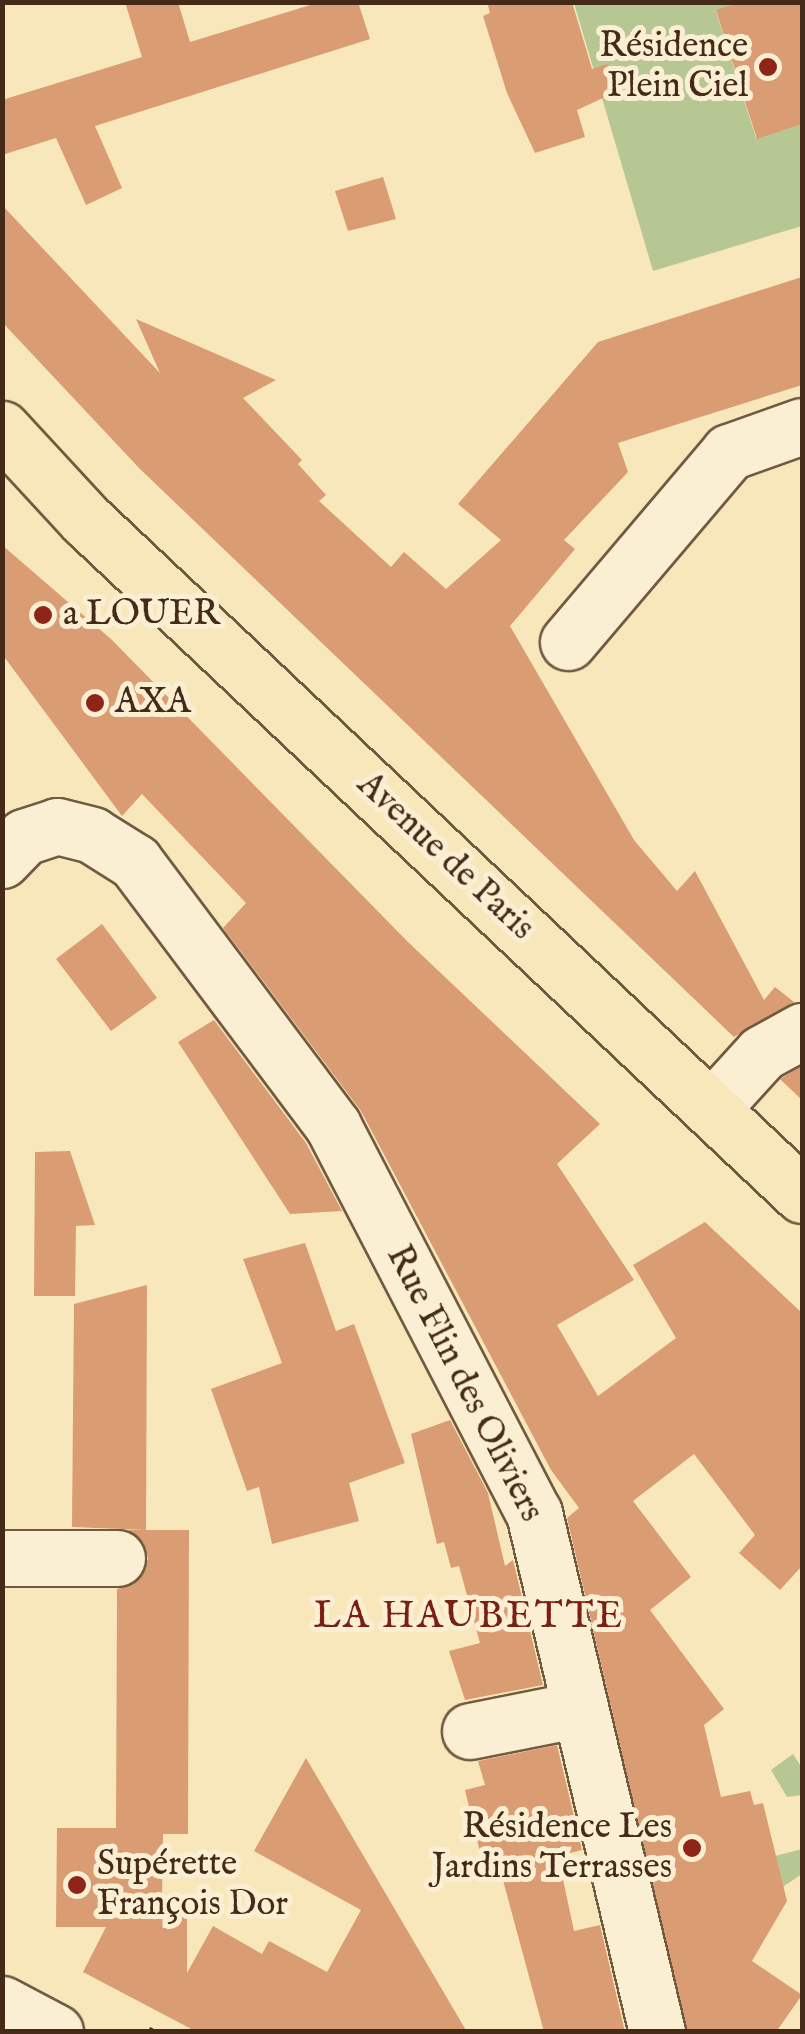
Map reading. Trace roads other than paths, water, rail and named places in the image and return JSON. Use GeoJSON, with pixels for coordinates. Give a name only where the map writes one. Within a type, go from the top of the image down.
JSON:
{"type":"FeatureCollection","features":[{"type":"Feature","properties":{"kind":"main road","name":"Avenue de Paris"},"geometry":{"type":"LineString","coordinates":[[2,428],[86,520],[802,1195]]}},
{"type":"Feature","properties":{"kind":"street"},"geometry":{"type":"LineString","coordinates":[[568,642],[729,452],[802,426]]}},
{"type":"Feature","properties":{"kind":"street","name":"Rue Flin des Oliviers"},"geometry":{"type":"LineString","coordinates":[[2,860],[24,837],[57,826],[92,835],[135,862],[342,1144],[534,1514],[657,2032]]}},
{"type":"Feature","properties":{"kind":"street"},"geometry":{"type":"LineString","coordinates":[[712,1108],[762,1053],[802,1031]]}},
{"type":"Feature","properties":{"kind":"street"},"geometry":{"type":"LineString","coordinates":[[2,1558],[117,1558]]}},
{"type":"Feature","properties":{"kind":"street"},"geometry":{"type":"LineString","coordinates":[[470,1731],[580,1709]]}},
{"type":"Feature","properties":{"kind":"place","name":"Résidence Plein Ciel"},"geometry":{"type":"Point","coordinates":[768,67]}},
{"type":"Feature","properties":{"kind":"place","name":"a LOUER"},"geometry":{"type":"Point","coordinates":[43,615]}},
{"type":"Feature","properties":{"kind":"place","name":"AXA"},"geometry":{"type":"Point","coordinates":[95,703]}},
{"type":"Feature","properties":{"kind":"place","name":"Résidence Les Jardins Terrasses"},"geometry":{"type":"Point","coordinates":[692,1848]}},
{"type":"Feature","properties":{"kind":"place","name":"Supérette François Dor"},"geometry":{"type":"Point","coordinates":[77,1885]}},
{"type":"Feature","properties":{"kind":"district","name":"LA HAUBETTE"},"geometry":{"type":"Point","coordinates":[469,1618]}}]}
